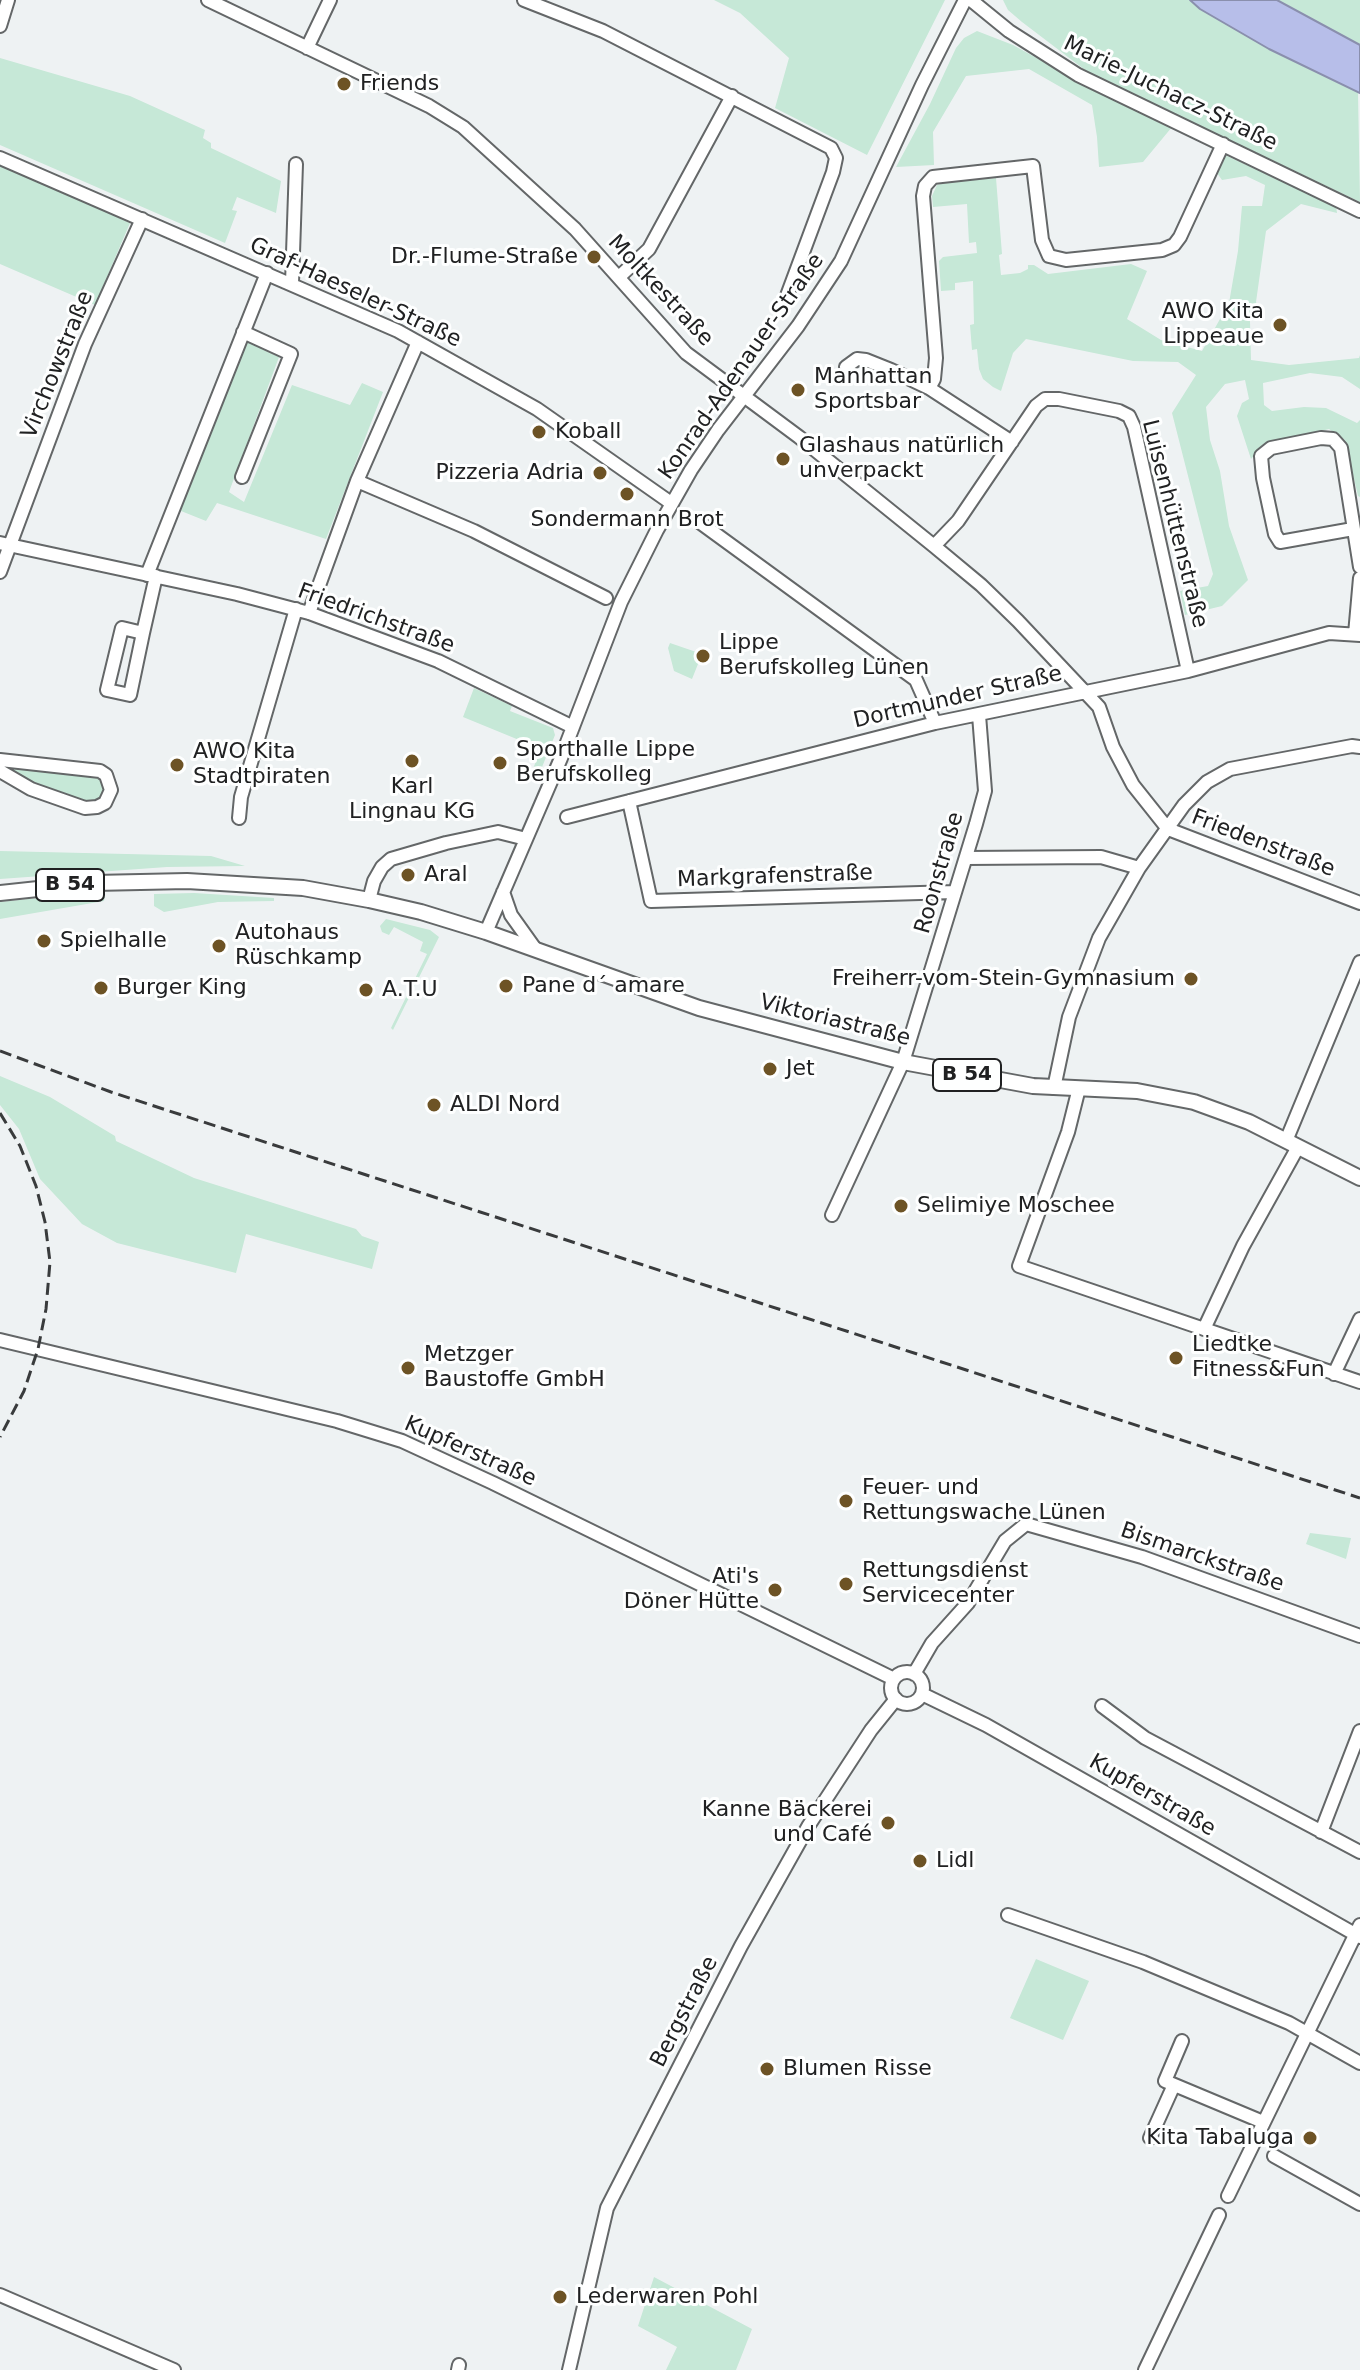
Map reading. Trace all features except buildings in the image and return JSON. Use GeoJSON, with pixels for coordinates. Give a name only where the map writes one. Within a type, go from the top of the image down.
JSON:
{"type":"FeatureCollection","features":[{"type":"Feature","properties":{"kind":"main road","name":"B 54"},"geometry":{"type":"LineString","coordinates":[[0,893],[94,883],[187,881],[303,888],[421,912],[486,932]]}},
{"type":"Feature","properties":{"kind":"main road","name":"Viktoriastraße"},"geometry":{"type":"LineString","coordinates":[[486,932],[699,1008],[903,1062],[1012,1083],[1137,1091],[1194,1102],[1221,1110],[1360,1178]]}},
{"type":"Feature","properties":{"kind":"street"},"geometry":{"type":"LineString","coordinates":[[0,26],[8,0]]}},
{"type":"Feature","properties":{"kind":"street","name":"Moltkestraße"},"geometry":{"type":"LineString","coordinates":[[208,0],[429,106],[463,127],[575,229],[686,353],[981,585],[1086,692]]}},
{"type":"Feature","properties":{"kind":"street"},"geometry":{"type":"LineString","coordinates":[[307,48],[330,0]]}},
{"type":"Feature","properties":{"kind":"street"},"geometry":{"type":"LineString","coordinates":[[524,0],[603,31],[831,148],[836,158],[826,193],[785,301]]}},
{"type":"Feature","properties":{"kind":"street","name":"Marie-Juchacz-Straße"},"geometry":{"type":"LineString","coordinates":[[968,0],[1009,31],[1078,75],[1360,211]]}},
{"type":"Feature","properties":{"kind":"street","name":"Konrad-Adenauer-Straße"},"geometry":{"type":"LineString","coordinates":[[486,932],[573,727],[621,602],[671,503],[691,470],[798,326],[841,261],[922,85],[968,0]]}},
{"type":"Feature","properties":{"kind":"street"},"geometry":{"type":"LineString","coordinates":[[619,277],[649,249],[732,96]]}},
{"type":"Feature","properties":{"kind":"street"},"geometry":{"type":"LineString","coordinates":[[929,388],[934,379],[936,358],[923,196],[925,186],[933,177],[1033,166],[1042,240],[1049,256],[1066,260],[1155,251],[1168,248],[1180,237],[1223,144]]}},
{"type":"Feature","properties":{"kind":"street","name":"Graf-Haeseler-Straße"},"geometry":{"type":"LineString","coordinates":[[0,158],[292,283],[418,342],[537,409],[671,503]]}},
{"type":"Feature","properties":{"kind":"street"},"geometry":{"type":"LineString","coordinates":[[292,283],[296,164]]}},
{"type":"Feature","properties":{"kind":"street","name":"Virchowstraße"},"geometry":{"type":"LineString","coordinates":[[0,572],[5,544],[85,344],[142,219]]}},
{"type":"Feature","properties":{"kind":"street"},"geometry":{"type":"LineString","coordinates":[[143,633],[122,628],[107,690],[130,695],[143,633],[151,576],[267,273]]}},
{"type":"Feature","properties":{"kind":"street"},"geometry":{"type":"LineString","coordinates":[[242,477],[291,354],[243,332]]}},
{"type":"Feature","properties":{"kind":"street"},"geometry":{"type":"LineString","coordinates":[[239,818],[239,804],[302,611],[418,342]]}},
{"type":"Feature","properties":{"kind":"street"},"geometry":{"type":"LineString","coordinates":[[846,367],[857,359],[866,360],[929,388],[1012,442]]}},
{"type":"Feature","properties":{"kind":"street","name":"Luisenhüttenstraße"},"geometry":{"type":"LineString","coordinates":[[934,546],[958,521],[1036,406],[1045,399],[1119,411],[1129,416],[1134,427],[1188,671]]}},
{"type":"Feature","properties":{"kind":"street"},"geometry":{"type":"LineString","coordinates":[[1353,529],[1280,542],[1275,534],[1260,468],[1261,456],[1271,448],[1321,438],[1333,439],[1341,448],[1360,567]]}},
{"type":"Feature","properties":{"kind":"street"},"geometry":{"type":"LineString","coordinates":[[357,481],[474,531],[606,598]]}},
{"type":"Feature","properties":{"kind":"street"},"geometry":{"type":"LineString","coordinates":[[698,521],[916,680],[935,723]]}},
{"type":"Feature","properties":{"kind":"street","name":"Friedrichstraße"},"geometry":{"type":"LineString","coordinates":[[5,544],[302,611],[438,661],[573,727]]}},
{"type":"Feature","properties":{"kind":"street"},"geometry":{"type":"LineString","coordinates":[[1357,634],[1360,578]]}},
{"type":"Feature","properties":{"kind":"street","name":"Dortmunder Straße"},"geometry":{"type":"LineString","coordinates":[[567,817],[935,723],[1188,671],[1329,633],[1357,634]]}},
{"type":"Feature","properties":{"kind":"street","name":"Friedenstraße"},"geometry":{"type":"LineString","coordinates":[[1086,692],[1099,707],[1113,747],[1133,785],[1168,829],[1360,903]]}},
{"type":"Feature","properties":{"kind":"street","name":"Roonstraße"},"geometry":{"type":"LineString","coordinates":[[832,1215],[903,1062],[966,858],[985,791],[979,715]]}},
{"type":"Feature","properties":{"kind":"street"},"geometry":{"type":"LineString","coordinates":[[1054,1088],[1069,1017],[1099,938],[1139,868],[1184,805],[1207,782],[1230,769],[1360,747]]}},
{"type":"Feature","properties":{"kind":"street"},"geometry":{"type":"LineString","coordinates":[[0,760],[100,771],[110,783],[109,797],[97,807],[85,808],[31,789],[0,771]]}},
{"type":"Feature","properties":{"kind":"street","name":"Markgrafenstraße"},"geometry":{"type":"LineString","coordinates":[[629,801],[651,901],[954,892]]}},
{"type":"Feature","properties":{"kind":"street"},"geometry":{"type":"LineString","coordinates":[[369,900],[374,881],[391,859],[498,832],[526,839]]}},
{"type":"Feature","properties":{"kind":"street"},"geometry":{"type":"LineString","coordinates":[[966,858],[1101,857],[1139,868]]}},
{"type":"Feature","properties":{"kind":"street"},"geometry":{"type":"LineString","coordinates":[[503,892],[511,915],[536,950]]}},
{"type":"Feature","properties":{"kind":"street"},"geometry":{"type":"LineString","coordinates":[[1204,1329],[1292,1144],[1360,962]]}},
{"type":"Feature","properties":{"kind":"street"},"geometry":{"type":"LineString","coordinates":[[1079,1088],[1068,1132],[1019,1266],[1360,1382]]}},
{"type":"Feature","properties":{"kind":"street"},"geometry":{"type":"LineString","coordinates":[[1334,1374],[1360,1319]]}},
{"type":"Feature","properties":{"kind":"street","name":"Kupferstraße"},"geometry":{"type":"LineString","coordinates":[[0,1340],[327,1418],[402,1441],[894,1679]]}},
{"type":"Feature","properties":{"kind":"street","name":"Bismarckstraße"},"geometry":{"type":"LineString","coordinates":[[914,1674],[932,1643],[968,1603],[1005,1541],[1026,1524],[1142,1557],[1360,1636]]}},
{"type":"Feature","properties":{"kind":"street"},"geometry":{"type":"LineString","coordinates":[[904,1673],[914,1674],[922,1683],[922,1694],[910,1704],[896,1699],[891,1687],[894,1679],[904,1673]]}},
{"type":"Feature","properties":{"kind":"street","name":"Kupferstraße"},"geometry":{"type":"LineString","coordinates":[[922,1694],[986,1725],[1358,1932]]}},
{"type":"Feature","properties":{"kind":"street","name":"Bergstraße"},"geometry":{"type":"LineString","coordinates":[[569,2370],[607,2208],[741,1946],[809,1825],[871,1730],[896,1699]]}},
{"type":"Feature","properties":{"kind":"street"},"geometry":{"type":"LineString","coordinates":[[1102,1706],[1145,1738],[1360,1852]]}},
{"type":"Feature","properties":{"kind":"street"},"geometry":{"type":"LineString","coordinates":[[1321,1832],[1360,1731]]}},
{"type":"Feature","properties":{"kind":"street"},"geometry":{"type":"LineString","coordinates":[[1008,1915],[1143,1962],[1289,2023],[1360,2063]]}},
{"type":"Feature","properties":{"kind":"street"},"geometry":{"type":"LineString","coordinates":[[1228,2196],[1358,1932]]}},
{"type":"Feature","properties":{"kind":"street"},"geometry":{"type":"LineString","coordinates":[[1182,2041],[1165,2081],[1173,2087],[1263,2122]]}},
{"type":"Feature","properties":{"kind":"street"},"geometry":{"type":"LineString","coordinates":[[1150,2138],[1173,2087]]}},
{"type":"Feature","properties":{"kind":"street"},"geometry":{"type":"LineString","coordinates":[[1274,2156],[1360,2204]]}},
{"type":"Feature","properties":{"kind":"street"},"geometry":{"type":"LineString","coordinates":[[1145,2370],[1219,2215]]}},
{"type":"Feature","properties":{"kind":"street"},"geometry":{"type":"LineString","coordinates":[[0,2295],[174,2370]]}},
{"type":"Feature","properties":{"kind":"green space"},"geometry":{"type":"Polygon","coordinates":[[[714,0],[945,0],[867,155],[775,108],[789,58],[740,13],[714,0]]]}},
{"type":"Feature","properties":{"kind":"green space"},"geometry":{"type":"Polygon","coordinates":[[[1003,0],[1190,0],[1269,49],[1358,92],[1360,202],[1089,73],[1022,22],[1008,10],[1003,0]]]}},
{"type":"Feature","properties":{"kind":"green space"},"geometry":{"type":"Polygon","coordinates":[[[1277,0],[1360,0],[1360,45],[1331,30],[1277,0]]]}},
{"type":"Feature","properties":{"kind":"green space"},"geometry":{"type":"Polygon","coordinates":[[[977,31],[1013,45],[1095,90],[1172,127],[1143,162],[1099,167],[1092,105],[1029,69],[966,76],[933,132],[934,165],[896,167],[956,48],[964,38],[977,31]]]}},
{"type":"Feature","properties":{"kind":"green space"},"geometry":{"type":"Polygon","coordinates":[[[0,58],[130,96],[205,130],[203,138],[211,143],[211,148],[281,181],[276,213],[237,197],[232,210],[237,211],[225,243],[0,145],[0,58]]]}},
{"type":"Feature","properties":{"kind":"green space"},"geometry":{"type":"Polygon","coordinates":[[[1225,155],[1336,206],[1337,213],[1301,204],[1266,231],[1256,302],[1258,307],[1250,321],[1251,360],[1289,365],[1359,358],[1360,355],[1360,389],[1342,377],[1310,373],[1263,383],[1264,405],[1272,411],[1326,408],[1357,423],[1360,420],[1360,497],[1345,440],[1329,429],[1263,445],[1251,459],[1237,416],[1242,403],[1249,399],[1245,380],[1225,384],[1206,407],[1229,526],[1248,580],[1222,606],[1185,615],[1180,591],[1208,586],[1213,574],[1172,413],[1196,375],[1178,362],[1133,361],[1026,339],[1013,353],[1001,391],[993,387],[983,379],[977,349],[972,350],[973,281],[955,283],[955,290],[941,291],[939,261],[943,257],[977,253],[976,242],[969,243],[967,204],[933,207],[932,196],[937,185],[947,182],[996,178],[1001,275],[1020,273],[1028,269],[1028,265],[1034,265],[1048,274],[1131,264],[1147,271],[1127,319],[1161,340],[1202,351],[1229,303],[1242,206],[1262,206],[1265,185],[1246,176],[1222,180],[1217,173],[1225,155]]]}},
{"type":"Feature","properties":{"kind":"green space"},"geometry":{"type":"Polygon","coordinates":[[[0,164],[130,223],[95,305],[0,264],[0,164]]]}},
{"type":"Feature","properties":{"kind":"green space"},"geometry":{"type":"Polygon","coordinates":[[[247,342],[279,357],[229,492],[244,502],[292,385],[350,405],[362,383],[383,392],[326,539],[217,503],[206,521],[181,511],[188,485],[247,342]]]}},
{"type":"Feature","properties":{"kind":"green space"},"geometry":{"type":"Polygon","coordinates":[[[670,643],[702,654],[692,679],[674,671],[668,648],[670,643]]]}},
{"type":"Feature","properties":{"kind":"green space"},"geometry":{"type":"Polygon","coordinates":[[[474,688],[512,706],[510,711],[553,728],[555,735],[536,782],[530,776],[541,749],[463,717],[474,688]]]}},
{"type":"Feature","properties":{"kind":"green space"},"geometry":{"type":"Polygon","coordinates":[[[0,763],[100,774],[105,780],[104,799],[87,805],[36,788],[0,767],[0,763]]]}},
{"type":"Feature","properties":{"kind":"green space"},"geometry":{"type":"Polygon","coordinates":[[[0,851],[211,856],[245,866],[167,867],[0,879],[0,851]]]}},
{"type":"Feature","properties":{"kind":"green space"},"geometry":{"type":"Polygon","coordinates":[[[86,893],[105,896],[104,901],[0,919],[0,902],[86,893]]]}},
{"type":"Feature","properties":{"kind":"green space"},"geometry":{"type":"Polygon","coordinates":[[[154,894],[274,898],[274,901],[218,902],[164,912],[154,906],[154,894]]]}},
{"type":"Feature","properties":{"kind":"green space"},"geometry":{"type":"Polygon","coordinates":[[[386,919],[430,930],[439,937],[393,1030],[391,1028],[427,954],[420,951],[423,942],[394,927],[389,935],[382,932],[380,926],[386,919]]]}},
{"type":"Feature","properties":{"kind":"green space"},"geometry":{"type":"Polygon","coordinates":[[[0,1076],[50,1097],[115,1136],[116,1141],[194,1178],[356,1229],[362,1236],[379,1242],[372,1269],[246,1234],[236,1273],[117,1243],[82,1224],[40,1179],[19,1129],[0,1105],[0,1076]]]}},
{"type":"Feature","properties":{"kind":"green space"},"geometry":{"type":"Polygon","coordinates":[[[1310,1533],[1351,1538],[1346,1559],[1306,1544],[1310,1533]]]}},
{"type":"Feature","properties":{"kind":"green space"},"geometry":{"type":"Polygon","coordinates":[[[1036,1959],[1089,1981],[1063,2040],[1010,2018],[1036,1959]]]}},
{"type":"Feature","properties":{"kind":"green space"},"geometry":{"type":"Polygon","coordinates":[[[654,2277],[752,2329],[736,2370],[666,2370],[677,2347],[638,2326],[654,2277]]]}},
{"type":"Feature","properties":{"kind":"water"},"geometry":{"type":"Polygon","coordinates":[[[1190,0],[1277,0],[1360,45],[1360,93],[1269,49],[1190,0]]]}},
{"type":"Feature","properties":{"kind":"railway"},"geometry":{"type":"LineString","coordinates":[[0,1051],[111,1092],[1360,1498]]}},
{"type":"Feature","properties":{"kind":"railway"},"geometry":{"type":"LineString","coordinates":[[0,1113],[20,1146],[36,1186],[50,1262],[46,1309],[38,1349],[24,1391],[0,1437]]}},
{"type":"Feature","properties":{"kind":"place","name":"Friends"},"geometry":{"type":"Point","coordinates":[344,84]}},
{"type":"Feature","properties":{"kind":"place","name":"Dr.-Flume-Straße"},"geometry":{"type":"Point","coordinates":[594,257]}},
{"type":"Feature","properties":{"kind":"place","name":"AWO Kita Lippeaue"},"geometry":{"type":"Point","coordinates":[1280,325]}},
{"type":"Feature","properties":{"kind":"place","name":"Manhattan Sportsbar"},"geometry":{"type":"Point","coordinates":[798,390]}},
{"type":"Feature","properties":{"kind":"place","name":"Koball"},"geometry":{"type":"Point","coordinates":[539,432]}},
{"type":"Feature","properties":{"kind":"place","name":"Glashaus natürlich unverpackt"},"geometry":{"type":"Point","coordinates":[783,459]}},
{"type":"Feature","properties":{"kind":"place","name":"Pizzeria Adria"},"geometry":{"type":"Point","coordinates":[600,473]}},
{"type":"Feature","properties":{"kind":"place","name":"Sondermann Brot"},"geometry":{"type":"Point","coordinates":[627,494]}},
{"type":"Feature","properties":{"kind":"place","name":"Lippe Berufskolleg Lünen"},"geometry":{"type":"Point","coordinates":[703,656]}},
{"type":"Feature","properties":{"kind":"place","name":"Karl Lingnau KG"},"geometry":{"type":"Point","coordinates":[412,761]}},
{"type":"Feature","properties":{"kind":"place","name":"Sporthalle Lippe Berufskolleg"},"geometry":{"type":"Point","coordinates":[500,763]}},
{"type":"Feature","properties":{"kind":"place","name":"AWO Kita Stadtpiraten"},"geometry":{"type":"Point","coordinates":[177,765]}},
{"type":"Feature","properties":{"kind":"place","name":"Aral"},"geometry":{"type":"Point","coordinates":[408,875]}},
{"type":"Feature","properties":{"kind":"place","name":"Spielhalle"},"geometry":{"type":"Point","coordinates":[44,941]}},
{"type":"Feature","properties":{"kind":"place","name":"Autohaus Rüschkamp"},"geometry":{"type":"Point","coordinates":[219,946]}},
{"type":"Feature","properties":{"kind":"place","name":"Freiherr-vom-Stein-Gymnasium"},"geometry":{"type":"Point","coordinates":[1191,979]}},
{"type":"Feature","properties":{"kind":"place","name":"Pane d´ amare"},"geometry":{"type":"Point","coordinates":[506,986]}},
{"type":"Feature","properties":{"kind":"place","name":"Burger King"},"geometry":{"type":"Point","coordinates":[101,988]}},
{"type":"Feature","properties":{"kind":"place","name":"A.T.U"},"geometry":{"type":"Point","coordinates":[366,990]}},
{"type":"Feature","properties":{"kind":"place","name":"Jet"},"geometry":{"type":"Point","coordinates":[770,1069]}},
{"type":"Feature","properties":{"kind":"place","name":"ALDI Nord"},"geometry":{"type":"Point","coordinates":[434,1105]}},
{"type":"Feature","properties":{"kind":"place","name":"Selimiye Moschee"},"geometry":{"type":"Point","coordinates":[901,1206]}},
{"type":"Feature","properties":{"kind":"place","name":"Liedtke Fitness&Fun"},"geometry":{"type":"Point","coordinates":[1176,1358]}},
{"type":"Feature","properties":{"kind":"place","name":"Metzger Baustoffe GmbH"},"geometry":{"type":"Point","coordinates":[408,1368]}},
{"type":"Feature","properties":{"kind":"place","name":"Feuer- und Rettungswache Lünen"},"geometry":{"type":"Point","coordinates":[846,1501]}},
{"type":"Feature","properties":{"kind":"place","name":"Rettungsdienst Servicecenter"},"geometry":{"type":"Point","coordinates":[846,1584]}},
{"type":"Feature","properties":{"kind":"place","name":"Ati's Döner Hütte"},"geometry":{"type":"Point","coordinates":[775,1590]}},
{"type":"Feature","properties":{"kind":"place","name":"Kanne Bäckerei und Café"},"geometry":{"type":"Point","coordinates":[888,1823]}},
{"type":"Feature","properties":{"kind":"place","name":"Lidl"},"geometry":{"type":"Point","coordinates":[920,1861]}},
{"type":"Feature","properties":{"kind":"place","name":"Blumen Risse"},"geometry":{"type":"Point","coordinates":[767,2069]}},
{"type":"Feature","properties":{"kind":"place","name":"Kita Tabaluga"},"geometry":{"type":"Point","coordinates":[1310,2138]}},
{"type":"Feature","properties":{"kind":"place","name":"Lederwaren Pohl"},"geometry":{"type":"Point","coordinates":[560,2297]}}]}
